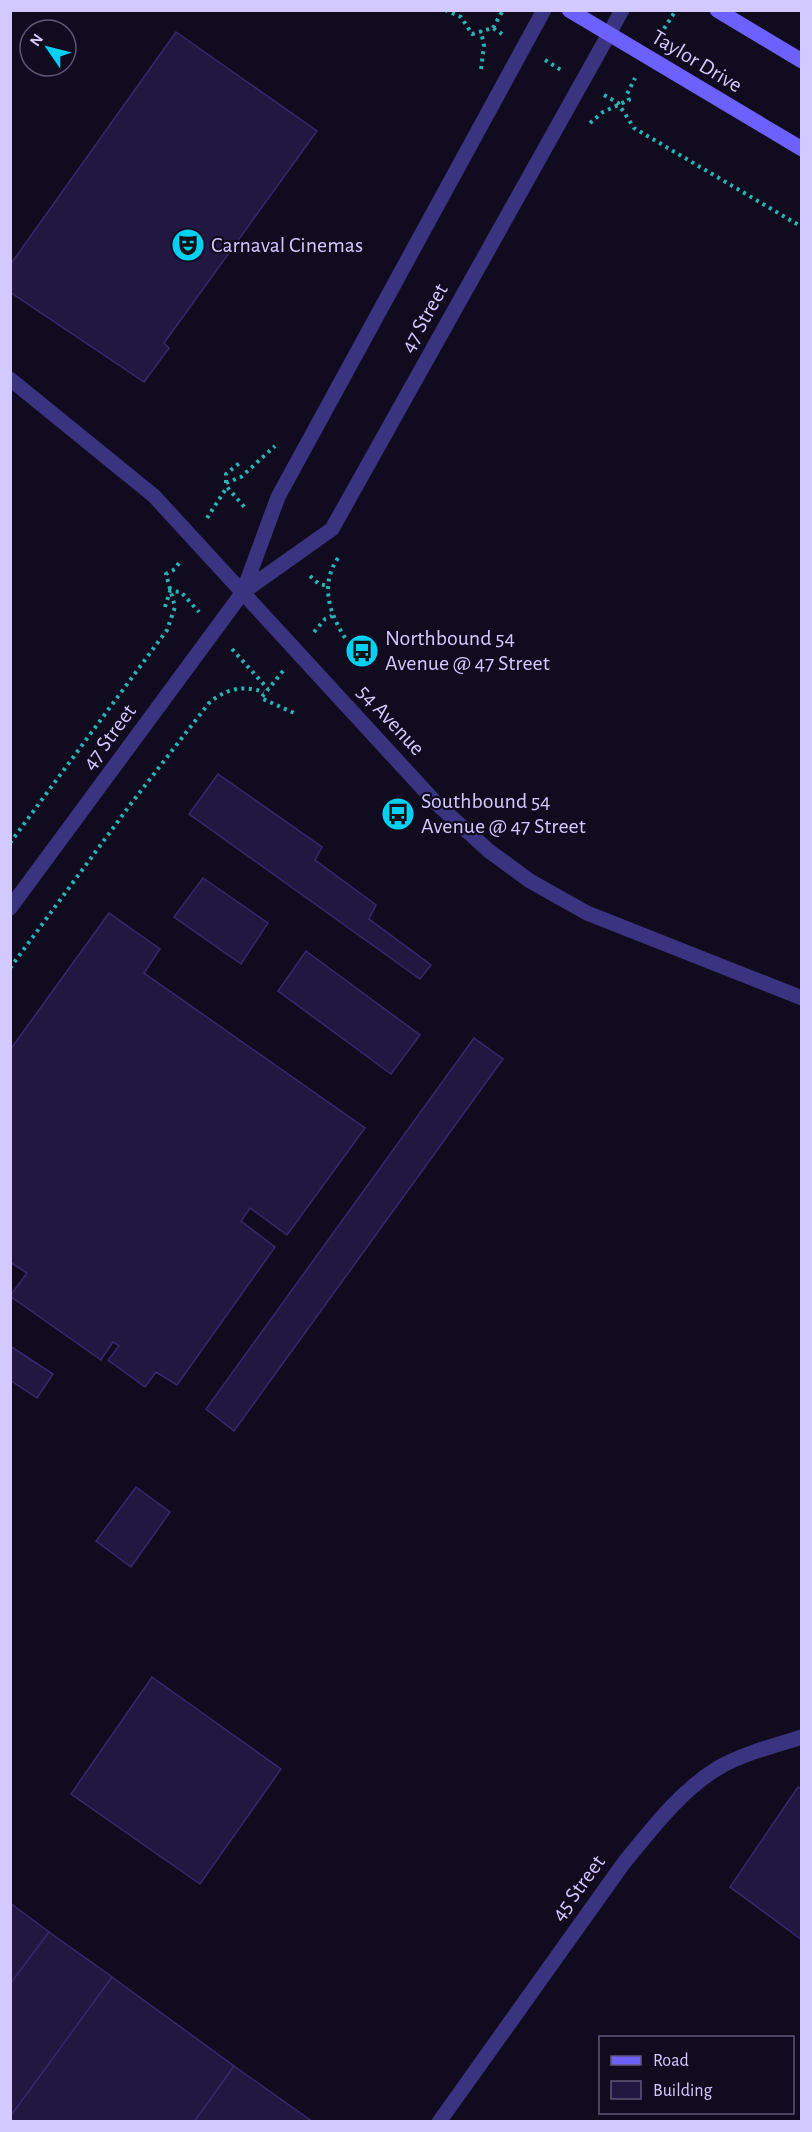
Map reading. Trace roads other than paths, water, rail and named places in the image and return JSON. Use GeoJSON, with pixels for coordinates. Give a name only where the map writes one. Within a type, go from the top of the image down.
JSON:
{"type":"FeatureCollection","features":[{"type":"Feature","properties":{"kind":"main road","name":"Taylor Drive"},"geometry":{"type":"LineString","coordinates":[[569,10],[801,149]]}},
{"type":"Feature","properties":{"kind":"main road"},"geometry":{"type":"LineString","coordinates":[[717,10],[801,61]]}},
{"type":"Feature","properties":{"kind":"street","name":"47 Street"},"geometry":{"type":"LineString","coordinates":[[10,909],[243,592],[278,497],[544,10]]}},
{"type":"Feature","properties":{"kind":"street","name":"47 Street"},"geometry":{"type":"LineString","coordinates":[[243,592],[332,529],[622,10]]}},
{"type":"Feature","properties":{"kind":"street","name":"54 Avenue"},"geometry":{"type":"LineString","coordinates":[[10,379],[154,496],[437,804],[489,851],[530,880],[587,913],[801,998]]}},
{"type":"Feature","properties":{"kind":"street","name":"45 Street"},"geometry":{"type":"LineString","coordinates":[[439,2121],[623,1864],[687,1792],[718,1768],[747,1755],[801,1737]]}},
{"type":"Feature","properties":{"kind":"place","name":"Carnaval Cinemas"},"geometry":{"type":"Point","coordinates":[188,245]}},
{"type":"Feature","properties":{"kind":"place","name":"Northbound 54 Avenue @ 47 Street"},"geometry":{"type":"Point","coordinates":[362,651]}},
{"type":"Feature","properties":{"kind":"place","name":"Southbound 54 Avenue @ 47 Street"},"geometry":{"type":"Point","coordinates":[398,814]}}]}
